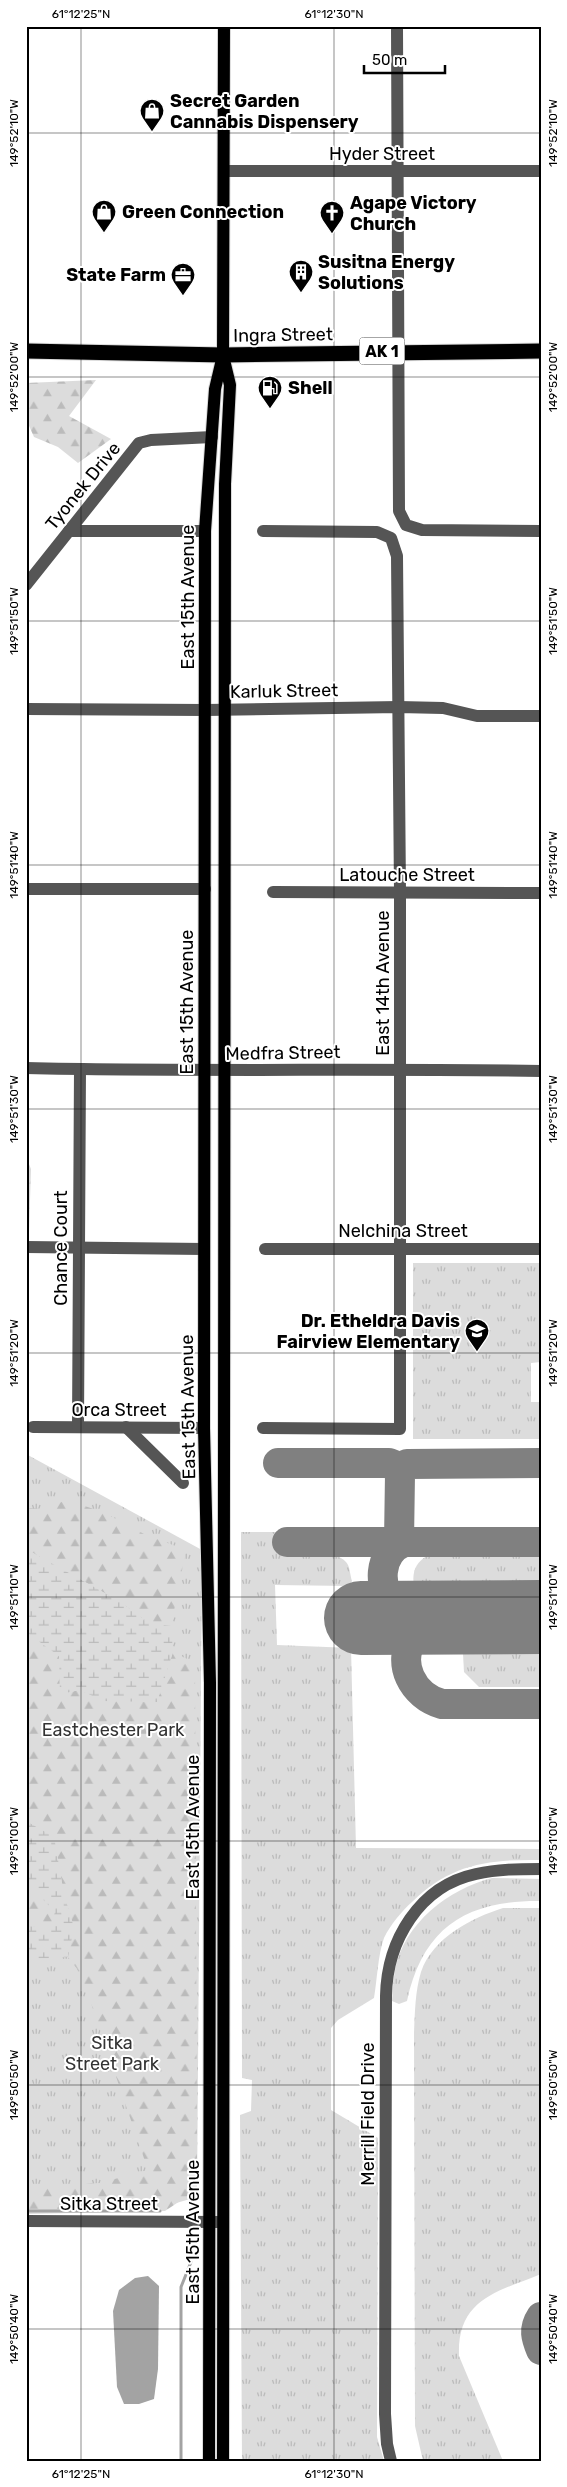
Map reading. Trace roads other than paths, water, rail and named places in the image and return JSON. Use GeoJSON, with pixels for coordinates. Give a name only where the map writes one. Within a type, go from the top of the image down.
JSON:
{"type":"FeatureCollection","features":[{"type":"Feature","properties":{"kind":"highway","name":"Ingra Street"},"geometry":{"type":"LineString","coordinates":[[26,351],[223,355],[541,350]]}},
{"type":"Feature","properties":{"kind":"main road","name":"East 15th Avenue"},"geometry":{"type":"LineString","coordinates":[[223,2461],[217,2222],[210,1683],[204,1428],[204,1249],[205,531],[215,389],[223,355],[224,26]]}},
{"type":"Feature","properties":{"kind":"main road","name":"East 15th Avenue"},"geometry":{"type":"LineString","coordinates":[[209,2461],[217,2222],[224,1071],[225,484],[230,386],[223,355]]}},
{"type":"Feature","properties":{"kind":"street"},"geometry":{"type":"LineString","coordinates":[[397,26],[399,511],[406,525],[422,530],[541,532]]}},
{"type":"Feature","properties":{"kind":"street","name":"Hyder Street"},"geometry":{"type":"LineString","coordinates":[[224,171],[541,171]]}},
{"type":"Feature","properties":{"kind":"street","name":"Tyonek Drive"},"geometry":{"type":"LineString","coordinates":[[26,585],[140,444],[151,440],[212,437]]}},
{"type":"Feature","properties":{"kind":"street"},"geometry":{"type":"LineString","coordinates":[[69,531],[205,531]]}},
{"type":"Feature","properties":{"kind":"street","name":"East 14th Avenue"},"geometry":{"type":"LineString","coordinates":[[263,531],[377,532],[391,538],[398,556],[401,1249],[400,1429],[263,1428]]}},
{"type":"Feature","properties":{"kind":"street","name":"Karluk Street"},"geometry":{"type":"LineString","coordinates":[[26,708],[225,710],[399,707],[443,708],[477,716],[541,716]]}},
{"type":"Feature","properties":{"kind":"street"},"geometry":{"type":"LineString","coordinates":[[26,889],[205,890]]}},
{"type":"Feature","properties":{"kind":"street","name":"Latouche Street"},"geometry":{"type":"LineString","coordinates":[[274,892],[541,893]]}},
{"type":"Feature","properties":{"kind":"street","name":"Medfra Street"},"geometry":{"type":"LineString","coordinates":[[26,1068],[205,1071],[400,1069],[541,1071]]}},
{"type":"Feature","properties":{"kind":"street","name":"Chance Court"},"geometry":{"type":"LineString","coordinates":[[78,1427],[80,1070]]}},
{"type":"Feature","properties":{"kind":"street"},"geometry":{"type":"LineString","coordinates":[[26,1247],[204,1249]]}},
{"type":"Feature","properties":{"kind":"street","name":"Nelchina Street"},"geometry":{"type":"LineString","coordinates":[[265,1249],[541,1249]]}},
{"type":"Feature","properties":{"kind":"street","name":"Orca Street"},"geometry":{"type":"LineString","coordinates":[[33,1427],[204,1428]]}},
{"type":"Feature","properties":{"kind":"street"},"geometry":{"type":"LineString","coordinates":[[126,1427],[183,1483]]}},
{"type":"Feature","properties":{"kind":"street","name":"Merrill Field Drive"},"geometry":{"type":"LineString","coordinates":[[391,2461],[387,2444],[385,2414],[386,1980],[391,1958],[398,1938],[409,1920],[434,1892],[475,1874],[507,1869],[541,1869]]}},
{"type":"Feature","properties":{"kind":"street","name":"Sitka Street"},"geometry":{"type":"LineString","coordinates":[[26,2221],[217,2222]]}},
{"type":"Feature","properties":{"kind":"waterway"},"geometry":{"type":"LineString","coordinates":[[26,2211],[160,2211]]}},
{"type":"Feature","properties":{"kind":"waterway"},"geometry":{"type":"LineString","coordinates":[[181,2461],[181,2287],[191,2262]]}},
{"type":"Feature","properties":{"kind":"place","name":"Secret Garden Cannabis Dispensery"},"geometry":{"type":"Point","coordinates":[152,132]}},
{"type":"Feature","properties":{"kind":"place","name":"Green Connection"},"geometry":{"type":"Point","coordinates":[104,233]}},
{"type":"Feature","properties":{"kind":"place","name":"Agape Victory Church"},"geometry":{"type":"Point","coordinates":[332,234]}},
{"type":"Feature","properties":{"kind":"place","name":"Susitna Energy Solutions"},"geometry":{"type":"Point","coordinates":[301,293]}},
{"type":"Feature","properties":{"kind":"place","name":"State Farm"},"geometry":{"type":"Point","coordinates":[183,296]}},
{"type":"Feature","properties":{"kind":"place","name":"Shell"},"geometry":{"type":"Point","coordinates":[270,409]}},
{"type":"Feature","properties":{"kind":"place","name":"Dr. Etheldra Davis Fairview Elementary"},"geometry":{"type":"Point","coordinates":[477,1352]}},
{"type":"Feature","properties":{"kind":"park label","name":"Eastchester Park"},"geometry":{"type":"Point","coordinates":[113,1730]}},
{"type":"Feature","properties":{"kind":"park label","name":"Sitka Street Park"},"geometry":{"type":"Point","coordinates":[112,2053]}}]}
